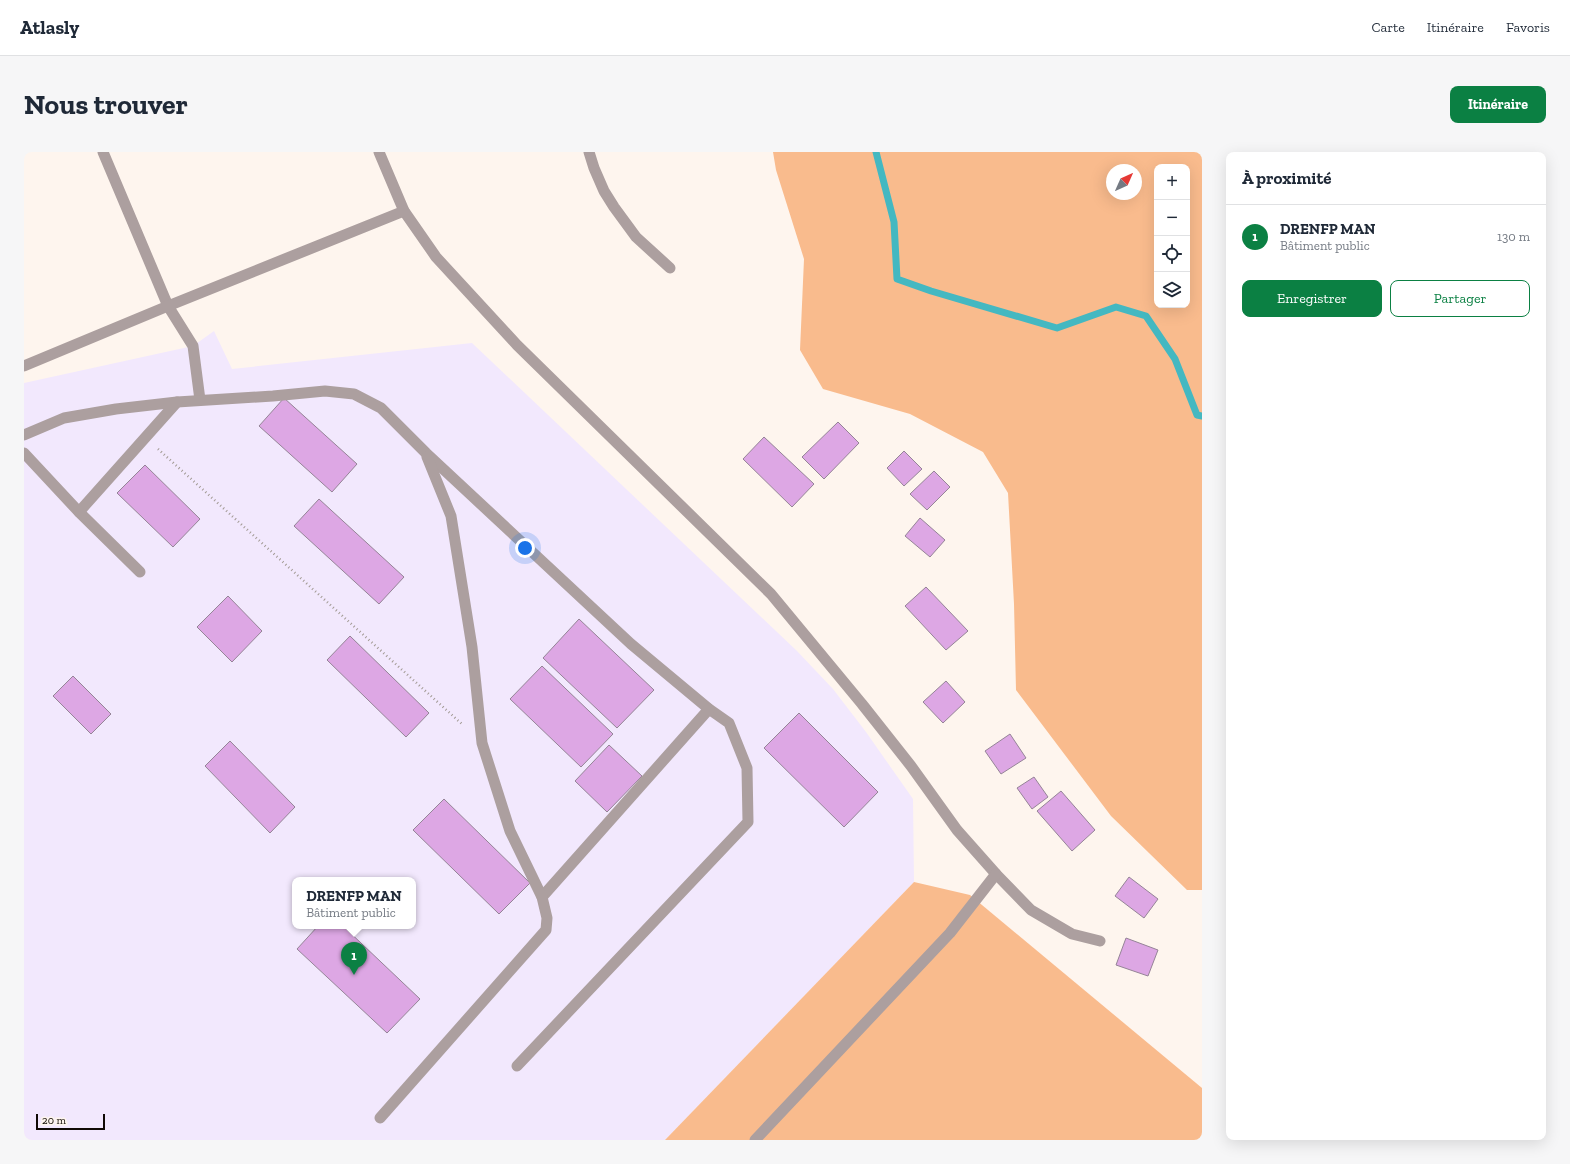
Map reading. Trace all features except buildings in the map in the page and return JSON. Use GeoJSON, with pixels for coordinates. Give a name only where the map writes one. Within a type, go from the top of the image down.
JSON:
{"type":"FeatureCollection","features":[{"type":"Feature","properties":{"kind":"street"},"geometry":{"type":"LineString","coordinates":[[103,152],[168,306],[193,346],[200,400]]}},
{"type":"Feature","properties":{"kind":"street"},"geometry":{"type":"LineString","coordinates":[[379,152],[404,211],[436,257],[517,345],[771,594],[911,766],[956,830],[996,874],[1031,910],[1072,934],[1100,942]]}},
{"type":"Feature","properties":{"kind":"street"},"geometry":{"type":"LineString","coordinates":[[588,152],[604,191],[614,207],[636,237],[670,268]]}},
{"type":"Feature","properties":{"kind":"street"},"geometry":{"type":"LineString","coordinates":[[24,366],[404,211]]}},
{"type":"Feature","properties":{"kind":"street"},"geometry":{"type":"LineString","coordinates":[[24,435],[64,418],[116,409],[200,400],[273,396],[325,391],[354,394],[382,408],[426,453],[631,644],[709,709],[729,723],[747,768],[748,822],[517,1066]]}},
{"type":"Feature","properties":{"kind":"street"},"geometry":{"type":"LineString","coordinates":[[79,512],[177,402]]}},
{"type":"Feature","properties":{"kind":"street"},"geometry":{"type":"LineString","coordinates":[[24,453],[79,512],[140,572]]}},
{"type":"Feature","properties":{"kind":"street"},"geometry":{"type":"LineString","coordinates":[[380,1118],[546,930],[547,918],[542,897],[510,831],[482,743],[472,647],[451,516],[426,453]]}},
{"type":"Feature","properties":{"kind":"street"},"geometry":{"type":"LineString","coordinates":[[542,897],[709,709]]}},
{"type":"Feature","properties":{"kind":"street"},"geometry":{"type":"LineString","coordinates":[[755,1140],[950,933],[996,874]]}},
{"type":"Feature","properties":{"kind":"path"},"geometry":{"type":"LineString","coordinates":[[146,438],[482,743]]}},
{"type":"Feature","properties":{"kind":"shaded area"},"geometry":{"type":"Polygon","coordinates":[[[773,152],[1202,152],[1202,890],[1187,890],[1111,816],[1016,690],[1014,604],[1008,493],[983,452],[910,414],[823,389],[800,350],[804,259],[776,170],[773,152]]]}},
{"type":"Feature","properties":{"kind":"shaded area"},"geometry":{"type":"Polygon","coordinates":[[[214,331],[232,369],[472,343],[797,651],[833,689],[866,732],[913,799],[914,882],[665,1140],[24,1140],[24,383],[193,346],[214,331]]]}},
{"type":"Feature","properties":{"kind":"shaded area"},"geometry":{"type":"Polygon","coordinates":[[[914,882],[970,895],[1202,1088],[1202,1140],[665,1140],[914,882]]]}},
{"type":"Feature","properties":{"kind":"waterway"},"geometry":{"type":"LineString","coordinates":[[876,152],[894,222],[897,279],[931,291],[1057,328],[1116,307],[1146,316],[1175,359],[1197,415],[1202,416]]}},
{"type":"Feature","properties":{"kind":"place","name":"DRENFP MAN"},"geometry":{"type":"Point","coordinates":[354,975]}}]}
